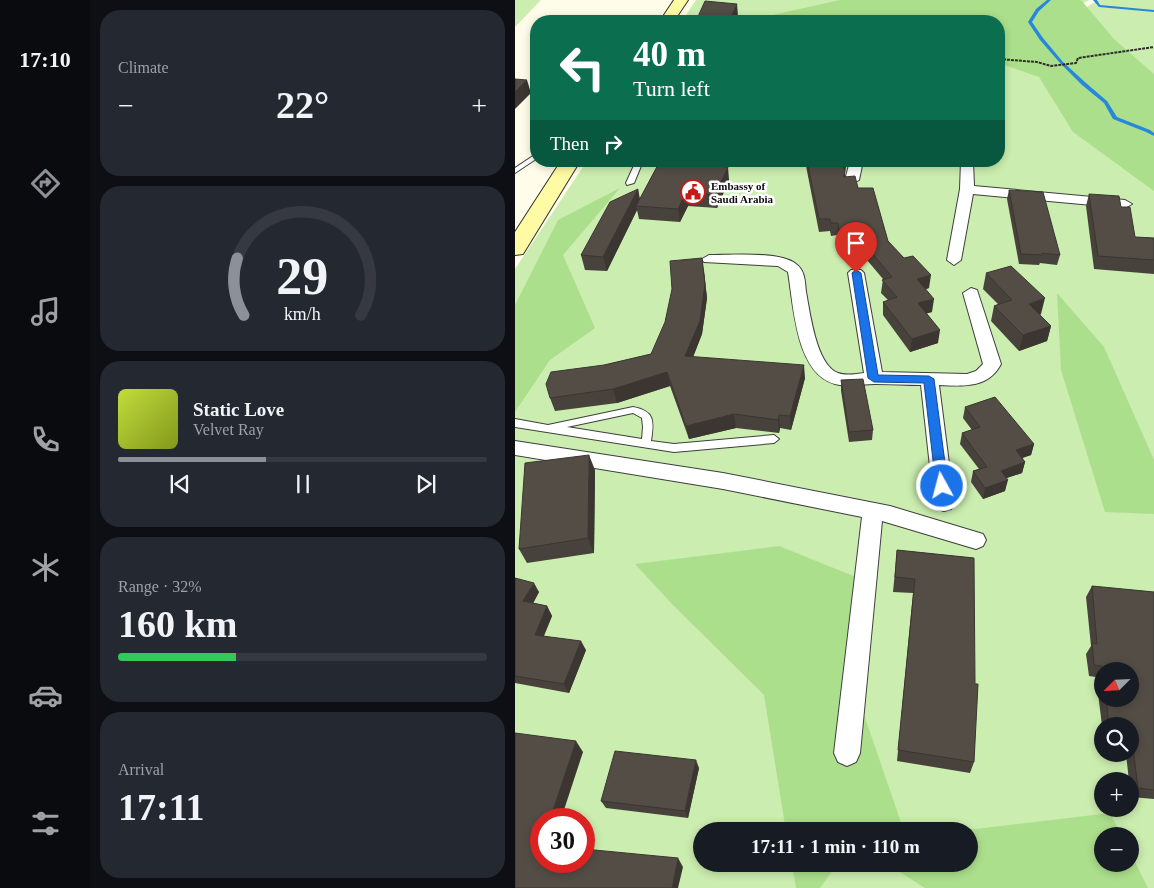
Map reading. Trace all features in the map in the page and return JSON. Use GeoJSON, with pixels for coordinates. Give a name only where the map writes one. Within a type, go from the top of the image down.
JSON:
{"type":"FeatureCollection","features":[{"type":"Feature","properties":{"kind":"main road"},"geometry":{"type":"LineString","coordinates":[[671,15],[681,0]]}},
{"type":"Feature","properties":{"kind":"main road"},"geometry":{"type":"LineString","coordinates":[[515,248],[567,167]]}},
{"type":"Feature","properties":{"kind":"street"},"geometry":{"type":"LineString","coordinates":[[852,180],[855,167]]}},
{"type":"Feature","properties":{"kind":"street"},"geometry":{"type":"LineString","coordinates":[[954,260],[967,189],[967,167]]}},
{"type":"Feature","properties":{"kind":"street"},"geometry":{"type":"LineString","coordinates":[[967,189],[1125,204]]}},
{"type":"Feature","properties":{"kind":"street"},"geometry":{"type":"LineString","coordinates":[[709,259],[781,262],[795,270],[816,361],[825,374],[841,380],[874,378],[967,380],[982,377],[989,372],[992,364],[971,293]]}},
{"type":"Feature","properties":{"kind":"street"},"geometry":{"type":"LineString","coordinates":[[856,273],[874,378]]}},
{"type":"Feature","properties":{"kind":"street"},"geometry":{"type":"LineString","coordinates":[[929,379],[944,503]]}},
{"type":"Feature","properties":{"kind":"street"},"geometry":{"type":"LineString","coordinates":[[515,448],[723,481],[873,511],[976,540]]}},
{"type":"Feature","properties":{"kind":"street"},"geometry":{"type":"LineString","coordinates":[[847,753],[873,511]]}},
{"type":"Feature","properties":{"kind":"lane"},"geometry":{"type":"LineString","coordinates":[[515,171],[530,160]]}},
{"type":"Feature","properties":{"kind":"lane"},"geometry":{"type":"LineString","coordinates":[[630,183],[638,167]]}},
{"type":"Feature","properties":{"kind":"lane"},"geometry":{"type":"LineString","coordinates":[[546,428],[633,410],[641,411],[647,414],[649,420],[646,444]]}},
{"type":"Feature","properties":{"kind":"lane"},"geometry":{"type":"LineString","coordinates":[[515,423],[674,448],[774,439]]}},
{"type":"Feature","properties":{"kind":"path"},"geometry":{"type":"LineString","coordinates":[[1005,60],[1055,65],[1077,63],[1078,58],[1154,47]]}},
{"type":"Feature","properties":{"kind":"green space"},"geometry":{"type":"Polygon","coordinates":[[[515,0],[541,0],[515,27],[515,0]]]}},
{"type":"Feature","properties":{"kind":"green space"},"geometry":{"type":"Polygon","coordinates":[[[696,0],[1089,0],[1055,19],[1154,117],[1154,888],[515,888],[515,269],[583,167],[1005,167],[1005,15],[686,15],[696,0]]]}},
{"type":"Feature","properties":{"kind":"green space"},"geometry":{"type":"Polygon","coordinates":[[[840,0],[1081,0],[1114,39],[1154,74],[1154,191],[1073,132],[1039,77],[1005,65],[1005,15],[772,15],[840,0]]]}},
{"type":"Feature","properties":{"kind":"green space"},"geometry":{"type":"Polygon","coordinates":[[[1099,0],[1154,0],[1154,109],[1063,20],[1099,0]]]}},
{"type":"Feature","properties":{"kind":"green space"},"geometry":{"type":"Polygon","coordinates":[[[620,188],[563,255],[595,328],[550,360],[515,412],[515,305],[558,220],[620,188]]]}},
{"type":"Feature","properties":{"kind":"green space"},"geometry":{"type":"Polygon","coordinates":[[[1057,293],[1104,347],[1154,460],[1154,514],[1105,512],[1061,370],[1057,293]]]}},
{"type":"Feature","properties":{"kind":"green space"},"geometry":{"type":"Polygon","coordinates":[[[779,546],[861,579],[862,709],[901,822],[785,822],[764,695],[673,605],[635,564],[779,546]]]}},
{"type":"Feature","properties":{"kind":"green space"},"geometry":{"type":"Polygon","coordinates":[[[1094,815],[1094,817],[1112,817],[1117,827],[1094,827],[1094,872],[1139,872],[1139,870],[1148,888],[925,888],[900,872],[978,872],[978,829],[1094,815]]]}},
{"type":"Feature","properties":{"kind":"green space"},"geometry":{"type":"Polygon","coordinates":[[[793,872],[831,872],[820,888],[796,888],[793,872]]]}},
{"type":"Feature","properties":{"kind":"building"},"geometry":{"type":"Polygon","coordinates":[[[705,1],[737,4],[732,15],[699,15],[705,1]]]}},
{"type":"Feature","properties":{"kind":"building"},"geometry":{"type":"Polygon","coordinates":[[[515,79],[527,80],[515,92],[515,79]]]}},
{"type":"Feature","properties":{"kind":"building"},"geometry":{"type":"Polygon","coordinates":[[[657,167],[728,167],[715,195],[686,192],[678,209],[636,206],[657,167]]]}},
{"type":"Feature","properties":{"kind":"building"},"geometry":{"type":"Polygon","coordinates":[[[808,167],[843,167],[845,170],[844,177],[855,176],[858,188],[873,188],[888,241],[904,258],[913,256],[931,275],[917,279],[934,299],[918,303],[940,330],[912,339],[883,302],[897,297],[882,280],[892,277],[856,234],[840,235],[838,223],[831,223],[830,219],[819,219],[808,167]]]}},
{"type":"Feature","properties":{"kind":"building"},"geometry":{"type":"Polygon","coordinates":[[[638,189],[603,257],[581,255],[610,202],[638,189]]]}},
{"type":"Feature","properties":{"kind":"building"},"geometry":{"type":"Polygon","coordinates":[[[1009,190],[1043,192],[1060,255],[1042,253],[1042,255],[1021,254],[1009,190]]]}},
{"type":"Feature","properties":{"kind":"building"},"geometry":{"type":"Polygon","coordinates":[[[1089,194],[1119,196],[1121,207],[1130,207],[1135,237],[1154,238],[1154,260],[1098,256],[1089,194]]]}},
{"type":"Feature","properties":{"kind":"building"},"geometry":{"type":"Polygon","coordinates":[[[702,258],[705,284],[700,321],[685,356],[804,365],[790,416],[779,415],[778,420],[734,414],[686,426],[667,372],[613,389],[550,398],[546,384],[551,372],[604,365],[651,354],[665,322],[672,289],[670,261],[702,258]]]}},
{"type":"Feature","properties":{"kind":"building"},"geometry":{"type":"Polygon","coordinates":[[[1011,266],[1045,298],[1029,304],[1051,326],[1023,335],[994,306],[1012,300],[986,273],[1011,266]]]}},
{"type":"Feature","properties":{"kind":"building"},"geometry":{"type":"Polygon","coordinates":[[[863,379],[873,430],[849,432],[841,380],[863,379]]]}},
{"type":"Feature","properties":{"kind":"building"},"geometry":{"type":"Polygon","coordinates":[[[995,397],[1034,444],[1016,450],[1025,462],[1001,471],[1008,480],[985,488],[973,471],[987,467],[962,433],[980,427],[965,407],[995,397]]]}},
{"type":"Feature","properties":{"kind":"building"},"geometry":{"type":"Polygon","coordinates":[[[589,455],[588,538],[519,549],[525,463],[589,455]]]}},
{"type":"Feature","properties":{"kind":"building"},"geometry":{"type":"Polygon","coordinates":[[[897,550],[974,558],[975,684],[978,684],[974,762],[898,750],[915,579],[895,577],[897,550]]]}},
{"type":"Feature","properties":{"kind":"building"},"geometry":{"type":"Polygon","coordinates":[[[515,578],[534,583],[523,601],[547,606],[535,635],[581,641],[564,684],[515,676],[515,578]]]}},
{"type":"Feature","properties":{"kind":"building"},"geometry":{"type":"Polygon","coordinates":[[[1092,586],[1154,592],[1154,790],[1139,788],[1139,772],[1136,772],[1135,762],[1139,762],[1139,717],[1108,717],[1107,708],[1139,708],[1139,662],[1094,662],[1094,665],[1092,643],[1097,644],[1092,586]]]}},
{"type":"Feature","properties":{"kind":"building"},"geometry":{"type":"Polygon","coordinates":[[[515,733],[576,741],[554,808],[530,808],[530,873],[595,873],[595,850],[678,858],[672,888],[515,888],[515,733]]]}},
{"type":"Feature","properties":{"kind":"building"},"geometry":{"type":"Polygon","coordinates":[[[615,751],[696,760],[685,811],[601,801],[615,751]]]}},
{"type":"Feature","properties":{"kind":"waterway"},"geometry":{"type":"LineString","coordinates":[[1049,0],[1037,10],[1030,22],[1042,39],[1069,70],[1106,102],[1115,118],[1154,135]]}},
{"type":"Feature","properties":{"kind":"waterway"},"geometry":{"type":"LineString","coordinates":[[1095,0],[1099,6],[1154,11]]}},
{"type":"Feature","properties":{"kind":"place","name":"Embassy of Saudi Arabia"},"geometry":{"type":"Point","coordinates":[693,192]}},
{"type":"Feature","properties":{"kind":"route"},"geometry":{"type":"LineString","coordinates":[[856,273],[874,378],[929,379],[942,486]]}}]}
